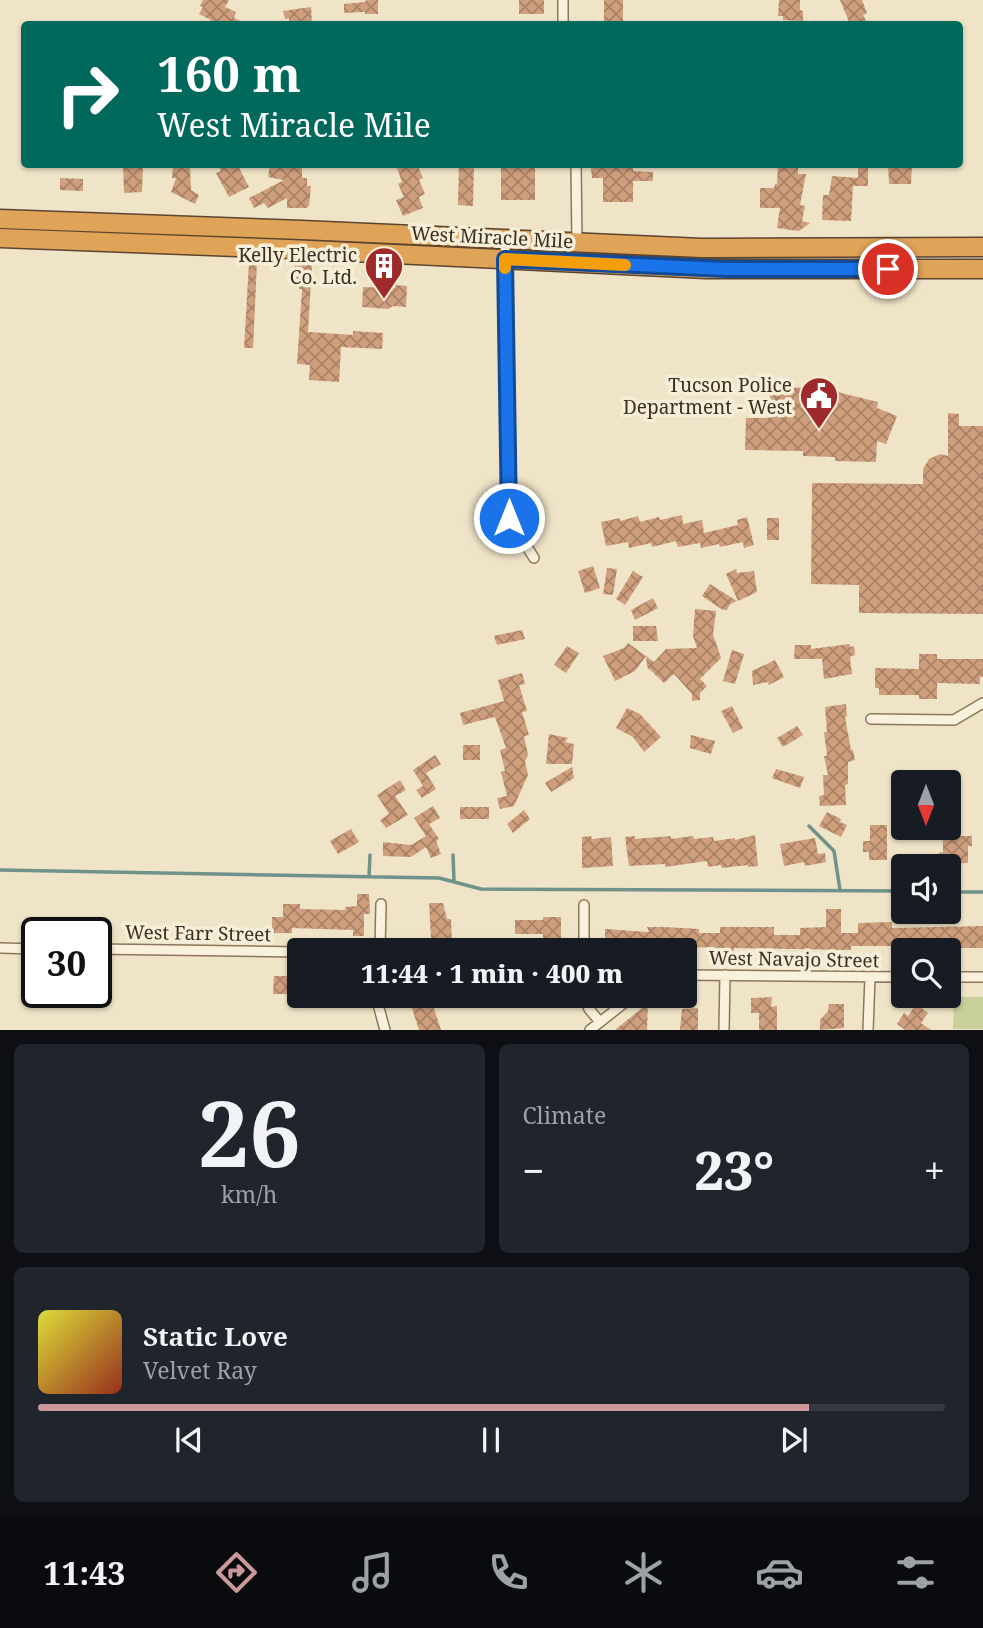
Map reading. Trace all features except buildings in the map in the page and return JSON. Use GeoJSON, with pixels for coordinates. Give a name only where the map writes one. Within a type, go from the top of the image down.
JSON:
{"type":"FeatureCollection","features":[{"type":"Feature","properties":{"kind":"highway","name":"West Miracle Mile"},"geometry":{"type":"LineString","coordinates":[[0,219],[302,229],[715,249],[983,247]]}},
{"type":"Feature","properties":{"kind":"highway"},"geometry":{"type":"LineString","coordinates":[[175,245],[179,237],[192,234],[291,236],[302,229]]}},
{"type":"Feature","properties":{"kind":"highway","name":"West Miracle Mile"},"geometry":{"type":"LineString","coordinates":[[0,238],[733,269],[983,268]]}},
{"type":"Feature","properties":{"kind":"street"},"geometry":{"type":"LineString","coordinates":[[563,0],[563,21]]}},
{"type":"Feature","properties":{"kind":"street"},"geometry":{"type":"LineString","coordinates":[[576,168],[577,242]]}},
{"type":"Feature","properties":{"kind":"street"},"geometry":{"type":"LineString","coordinates":[[505,239],[509,518],[534,558]]}},
{"type":"Feature","properties":{"kind":"street"},"geometry":{"type":"LineString","coordinates":[[871,719],[954,720],[983,703]]}},
{"type":"Feature","properties":{"kind":"street"},"geometry":{"type":"LineString","coordinates":[[380,938],[381,904]]}},
{"type":"Feature","properties":{"kind":"street"},"geometry":{"type":"LineString","coordinates":[[584,905],[584,938]]}},
{"type":"Feature","properties":{"kind":"street"},"geometry":{"type":"LineString","coordinates":[[0,948],[21,949]]}},
{"type":"Feature","properties":{"kind":"street","name":"West Farr Street"},"geometry":{"type":"LineString","coordinates":[[112,949],[287,952]]}},
{"type":"Feature","properties":{"kind":"street","name":"West Navajo Street"},"geometry":{"type":"LineString","coordinates":[[697,975],[891,977]]}},
{"type":"Feature","properties":{"kind":"street"},"geometry":{"type":"LineString","coordinates":[[724,1030],[725,975]]}},
{"type":"Feature","properties":{"kind":"street"},"geometry":{"type":"LineString","coordinates":[[868,1030],[870,977]]}},
{"type":"Feature","properties":{"kind":"street"},"geometry":{"type":"LineString","coordinates":[[961,977],[983,977]]}},
{"type":"Feature","properties":{"kind":"street"},"geometry":{"type":"LineString","coordinates":[[379,1008],[385,1030]]}},
{"type":"Feature","properties":{"kind":"street"},"geometry":{"type":"LineString","coordinates":[[589,1008],[600,1022]]}},
{"type":"Feature","properties":{"kind":"street"},"geometry":{"type":"LineString","coordinates":[[590,1030],[618,1008]]}},
{"type":"Feature","properties":{"kind":"green space"},"geometry":{"type":"Polygon","coordinates":[[[961,997],[983,997],[983,1029],[953,1029],[954,1008],[961,1008],[961,997]]]}},
{"type":"Feature","properties":{"kind":"waterway"},"geometry":{"type":"LineString","coordinates":[[809,826],[834,851],[840,890]]}},
{"type":"Feature","properties":{"kind":"waterway"},"geometry":{"type":"LineString","coordinates":[[369,877],[370,855]]}},
{"type":"Feature","properties":{"kind":"waterway"},"geometry":{"type":"LineString","coordinates":[[453,855],[454,881]]}},
{"type":"Feature","properties":{"kind":"waterway"},"geometry":{"type":"LineString","coordinates":[[0,870],[439,878],[481,889],[891,891]]}},
{"type":"Feature","properties":{"kind":"waterway"},"geometry":{"type":"LineString","coordinates":[[961,892],[983,892]]}},
{"type":"Feature","properties":{"kind":"slow traffic"},"geometry":{"type":"LineString","coordinates":[[505,268],[505,259],[625,265]]}},
{"type":"Feature","properties":{"kind":"place","name":"Kelly Electric Co. Ltd."},"geometry":{"type":"Point","coordinates":[384,300]}},
{"type":"Feature","properties":{"kind":"place","name":"Tucson Police Department - West"},"geometry":{"type":"Point","coordinates":[819,430]}},
{"type":"Feature","properties":{"kind":"route"},"geometry":{"type":"LineString","coordinates":[[509,518],[505,259],[725,269],[888,269]]}}]}
